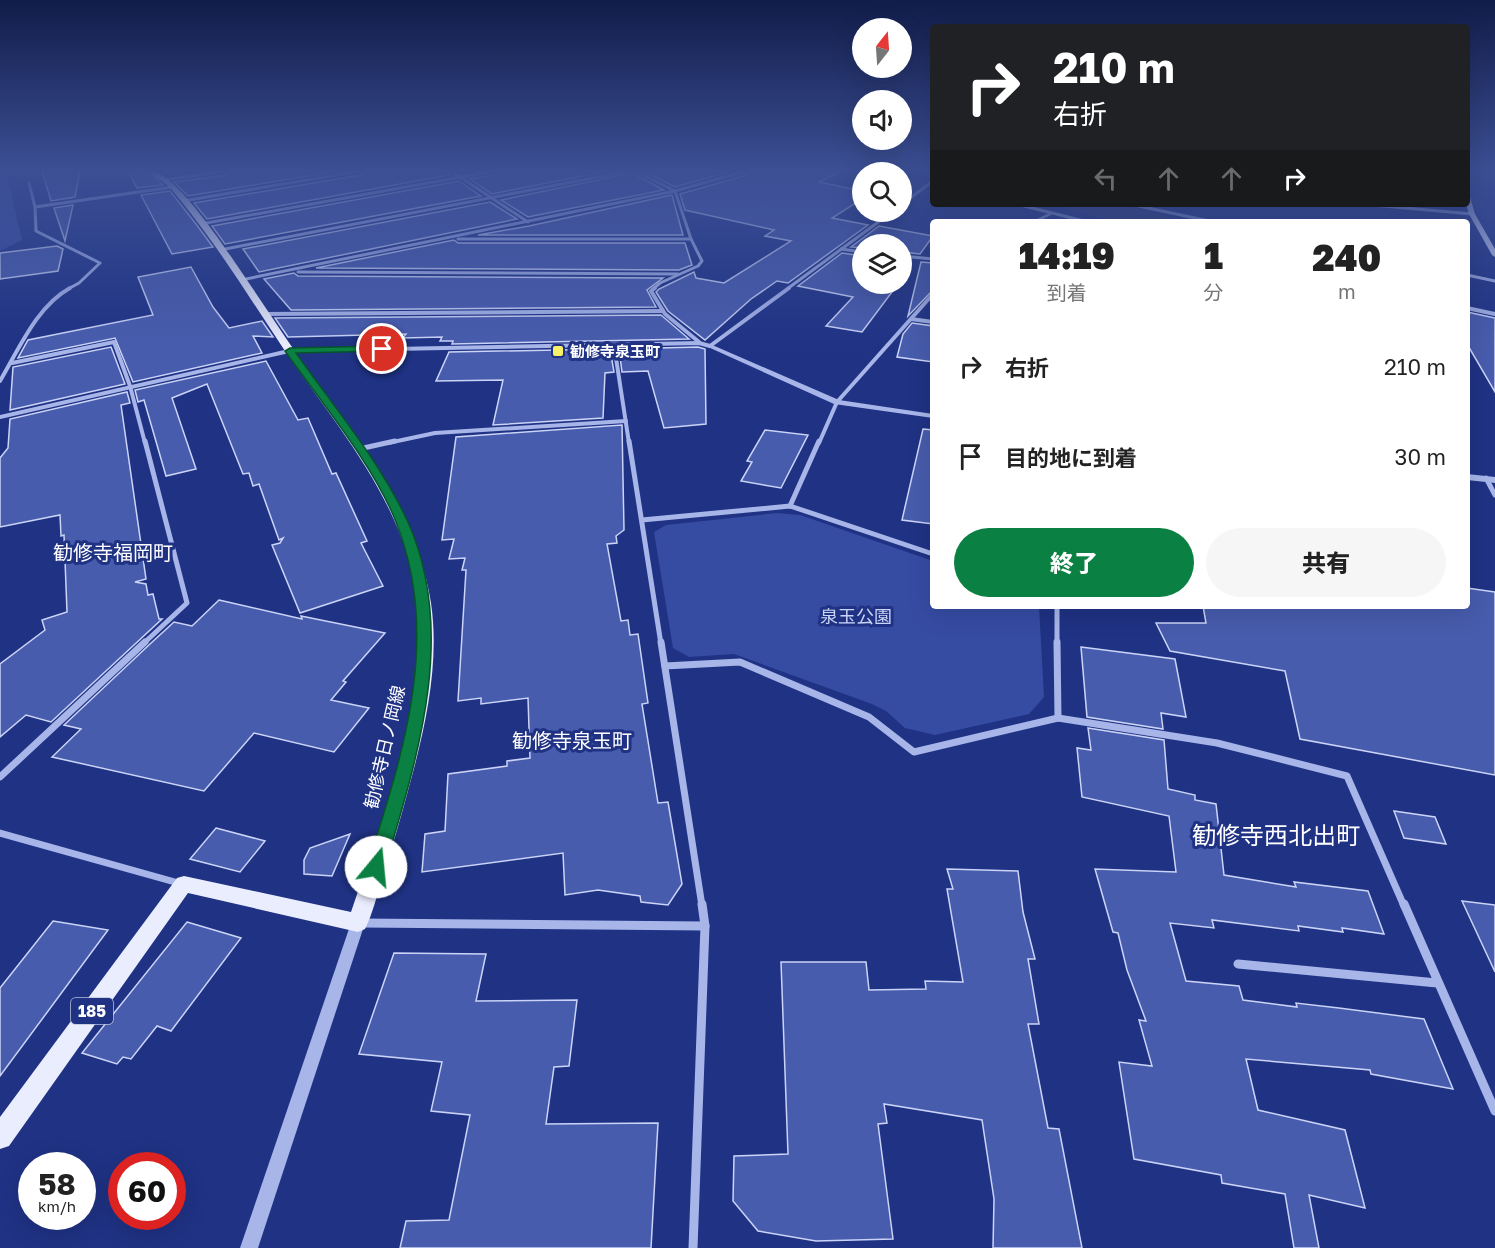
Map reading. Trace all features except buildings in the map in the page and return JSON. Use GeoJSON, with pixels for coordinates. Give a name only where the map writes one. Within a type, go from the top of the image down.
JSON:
{"type":"FeatureCollection","features":[{"type":"Feature","properties":{"kind":"main road","name":"勧修寺日ノ岡線"},"geometry":{"type":"LineString","coordinates":[[205,229],[359,449],[402,522],[416,561],[424,606],[426,639],[416,717],[393,813],[358,923]]}},
{"type":"Feature","properties":{"kind":"main road"},"geometry":{"type":"LineString","coordinates":[[1481,229],[1495,255]]}},
{"type":"Feature","properties":{"kind":"main road"},"geometry":{"type":"LineString","coordinates":[[184,885],[358,923]]}},
{"type":"Feature","properties":{"kind":"main road","name":"185"},"geometry":{"type":"LineString","coordinates":[[0,1137],[184,885]]}},
{"type":"Feature","properties":{"kind":"street"},"geometry":{"type":"LineString","coordinates":[[0,381],[30,329],[57,295],[79,283],[100,263],[36,229]]}},
{"type":"Feature","properties":{"kind":"street"},"geometry":{"type":"LineString","coordinates":[[220,250],[329,229]]}},
{"type":"Feature","properties":{"kind":"street"},"geometry":{"type":"LineString","coordinates":[[241,280],[292,272],[493,229]]}},
{"type":"Feature","properties":{"kind":"street"},"geometry":{"type":"LineString","coordinates":[[688,229],[702,261],[698,266],[678,274],[651,291],[663,311],[677,326],[699,343]]}},
{"type":"Feature","properties":{"kind":"street"},"geometry":{"type":"LineString","coordinates":[[710,346],[868,229]]}},
{"type":"Feature","properties":{"kind":"street"},"geometry":{"type":"LineString","coordinates":[[442,240],[691,239]]}},
{"type":"Feature","properties":{"kind":"street"},"geometry":{"type":"LineString","coordinates":[[841,249],[852,251]]}},
{"type":"Feature","properties":{"kind":"street"},"geometry":{"type":"LineString","coordinates":[[912,257],[930,259]]}},
{"type":"Feature","properties":{"kind":"street"},"geometry":{"type":"LineString","coordinates":[[292,272],[312,274],[678,274]]}},
{"type":"Feature","properties":{"kind":"street"},"geometry":{"type":"LineString","coordinates":[[1470,277],[1495,281]]}},
{"type":"Feature","properties":{"kind":"street"},"geometry":{"type":"LineString","coordinates":[[790,506],[837,402],[930,297]]}},
{"type":"Feature","properties":{"kind":"street"},"geometry":{"type":"LineString","coordinates":[[1470,309],[1495,314]]}},
{"type":"Feature","properties":{"kind":"street"},"geometry":{"type":"LineString","coordinates":[[265,314],[663,311]]}},
{"type":"Feature","properties":{"kind":"street"},"geometry":{"type":"LineString","coordinates":[[911,319],[930,322]]}},
{"type":"Feature","properties":{"kind":"street"},"geometry":{"type":"LineString","coordinates":[[0,777],[187,603],[130,386],[114,342],[12,363]]}},
{"type":"Feature","properties":{"kind":"street"},"geometry":{"type":"LineString","coordinates":[[0,417],[290,351],[699,343],[837,402],[930,416]]}},
{"type":"Feature","properties":{"kind":"street"},"geometry":{"type":"LineString","coordinates":[[614,345],[705,926],[693,1248]]}},
{"type":"Feature","properties":{"kind":"street"},"geometry":{"type":"LineString","coordinates":[[359,449],[435,434],[626,421]]}},
{"type":"Feature","properties":{"kind":"street"},"geometry":{"type":"LineString","coordinates":[[1470,477],[1490,479],[1495,495]]}},
{"type":"Feature","properties":{"kind":"street"},"geometry":{"type":"LineString","coordinates":[[642,520],[790,506],[930,553]]}},
{"type":"Feature","properties":{"kind":"street"},"geometry":{"type":"LineString","coordinates":[[1057,609],[1058,718]]}},
{"type":"Feature","properties":{"kind":"street"},"geometry":{"type":"LineString","coordinates":[[665,666],[740,662],[869,717],[914,752],[1058,718],[1217,743],[1347,777],[1495,1111]]}},
{"type":"Feature","properties":{"kind":"street"},"geometry":{"type":"LineString","coordinates":[[0,833],[184,885]]}},
{"type":"Feature","properties":{"kind":"street"},"geometry":{"type":"LineString","coordinates":[[249,1248],[358,923],[705,926]]}},
{"type":"Feature","properties":{"kind":"street"},"geometry":{"type":"LineString","coordinates":[[1238,964],[1437,983]]}},
{"type":"Feature","properties":{"kind":"green space"},"geometry":{"type":"Polygon","coordinates":[[[0,229],[20,229],[22,240],[0,251],[0,229]]]}},
{"type":"Feature","properties":{"kind":"green space","name":"泉玉公園"},"geometry":{"type":"Polygon","coordinates":[[[777,513],[800,515],[930,560],[930,609],[1039,609],[1044,697],[1029,714],[935,735],[905,728],[886,711],[872,704],[734,654],[689,657],[673,648],[654,532],[666,525],[777,513]]]}},
{"type":"Feature","properties":{"kind":"place","name":"勧修寺泉玉町"},"geometry":{"type":"Point","coordinates":[558,351]}},
{"type":"Feature","properties":{"kind":"district","name":"勧修寺福岡町"},"geometry":{"type":"Point","coordinates":[113,552]}},
{"type":"Feature","properties":{"kind":"district","name":"勧修寺泉玉町"},"geometry":{"type":"Point","coordinates":[572,740]}},
{"type":"Feature","properties":{"kind":"district","name":"勧修寺西北出町"},"geometry":{"type":"Point","coordinates":[1276,834]}},
{"type":"Feature","properties":{"kind":"route"},"geometry":{"type":"LineString","coordinates":[[376,867],[393,813],[419,706],[426,639],[421,583],[402,522],[388,496],[359,449],[290,351],[382,349]]}}]}
